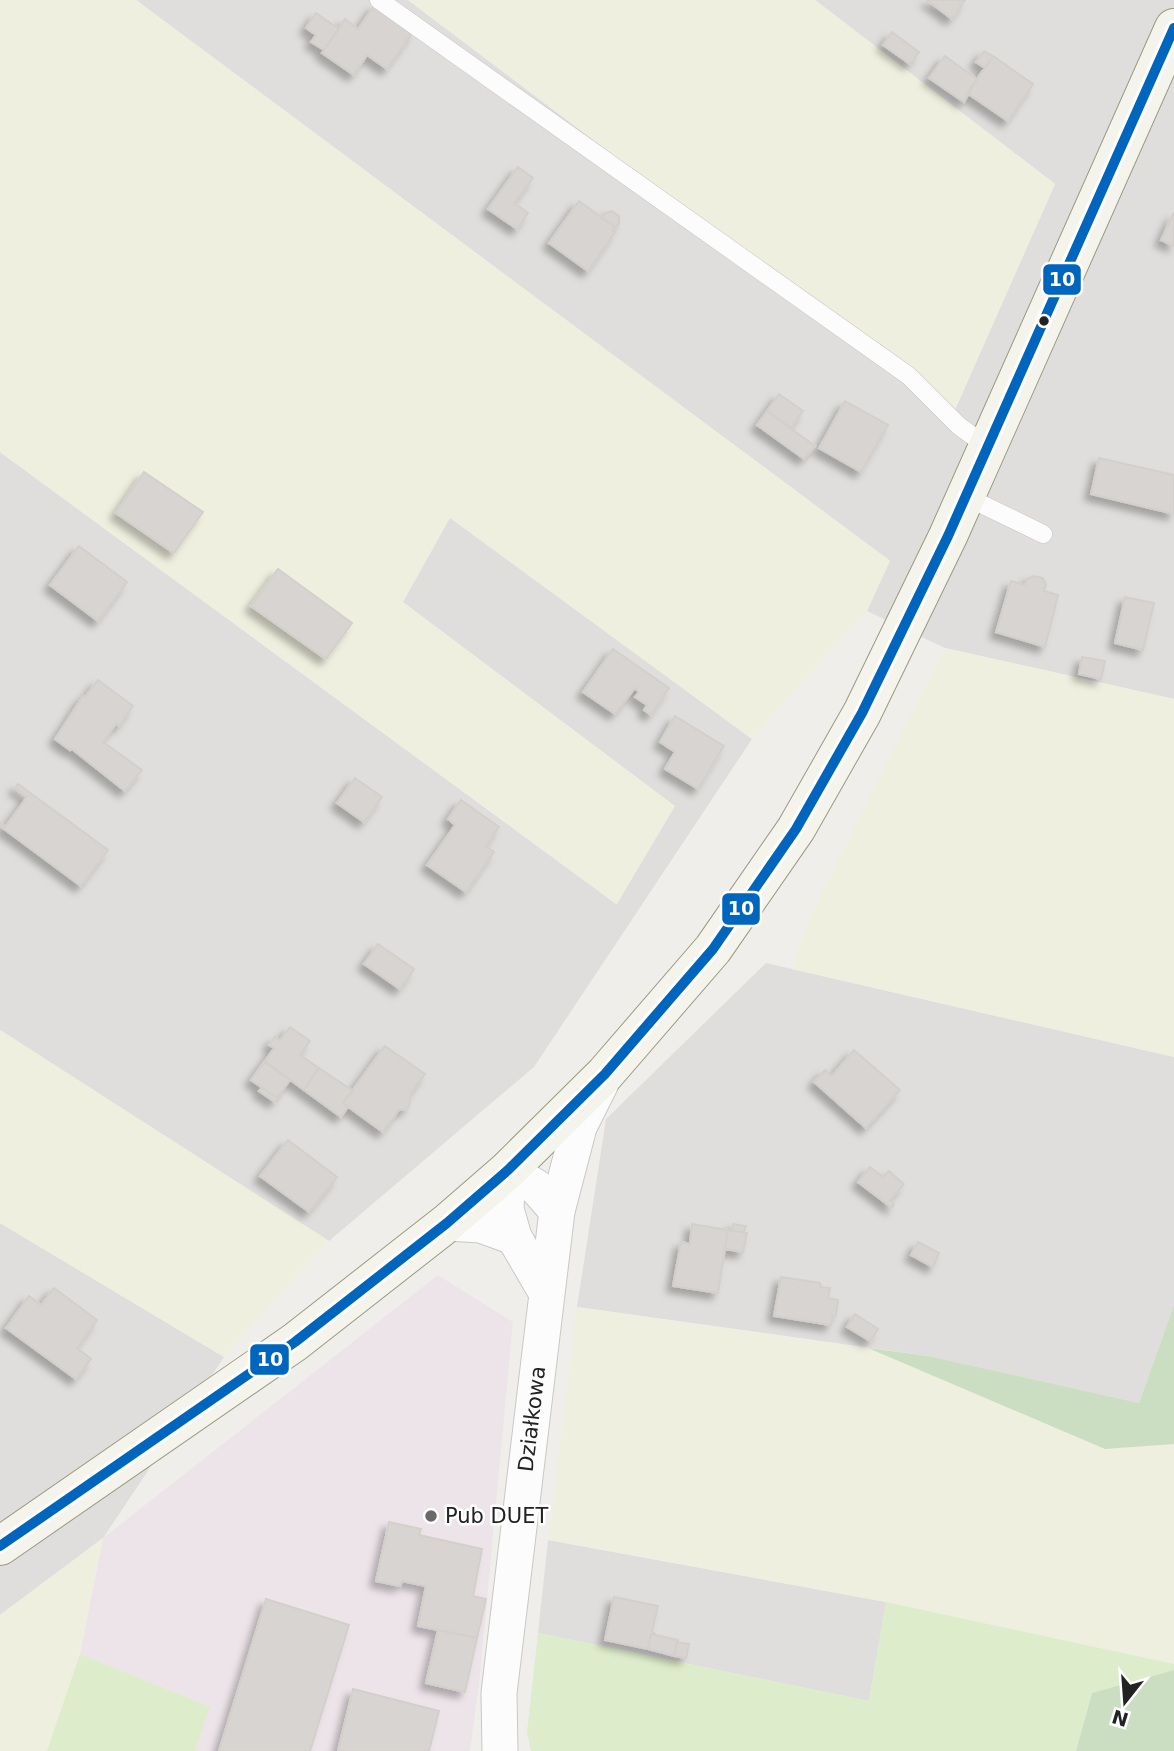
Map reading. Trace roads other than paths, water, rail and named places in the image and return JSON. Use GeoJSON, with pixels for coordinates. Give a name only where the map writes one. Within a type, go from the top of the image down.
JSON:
{"type":"FeatureCollection","features":[{"type":"Feature","properties":{"kind":"main road"},"geometry":{"type":"LineString","coordinates":[[0,1546],[295,1342],[447,1223],[508,1170],[605,1074],[713,949],[796,829],[862,713],[988,447],[1174,28]]}},
{"type":"Feature","properties":{"kind":"street","name":"Działkowa"},"geometry":{"type":"LineString","coordinates":[[500,1751],[499,1693],[557,1211],[579,1127],[605,1074]]}},
{"type":"Feature","properties":{"kind":"street"},"geometry":{"type":"LineString","coordinates":[[546,1292],[514,1237],[506,1209],[508,1170],[536,1187],[557,1211]]}},
{"type":"Feature","properties":{"kind":"street"},"geometry":{"type":"LineString","coordinates":[[447,1223],[481,1225],[514,1237]]}},
{"type":"Feature","properties":{"kind":"lane"},"geometry":{"type":"LineString","coordinates":[[379,0],[909,376],[959,426],[988,447]]}},
{"type":"Feature","properties":{"kind":"lane"},"geometry":{"type":"LineString","coordinates":[[965,496],[1043,534]]}},
{"type":"Feature","properties":{"kind":"place","name":"Pub DUET"},"geometry":{"type":"Point","coordinates":[431,1516]}}]}
